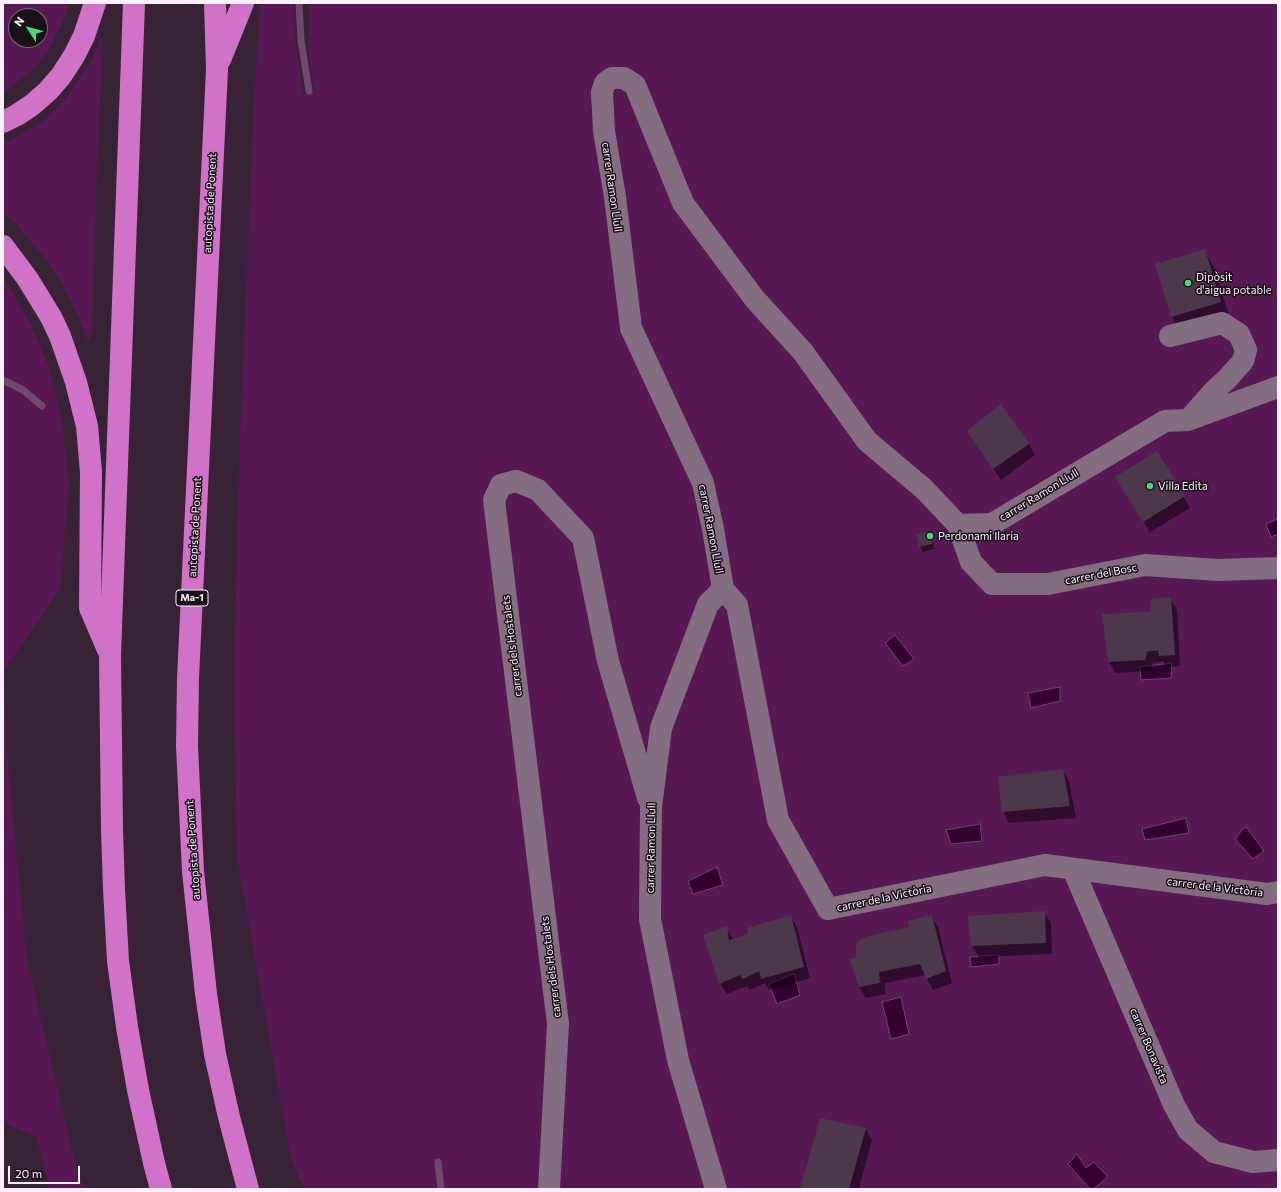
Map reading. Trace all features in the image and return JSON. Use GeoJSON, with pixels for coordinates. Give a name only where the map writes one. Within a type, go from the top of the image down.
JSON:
{"type":"FeatureCollection","features":[{"type":"Feature","properties":{"kind":"highway"},"geometry":{"type":"LineString","coordinates":[[3,122],[18,115],[32,105],[61,76],[74,56],[84,36],[95,3]]}},
{"type":"Feature","properties":{"kind":"highway"},"geometry":{"type":"LineString","coordinates":[[134,3],[110,655],[112,837],[118,961],[127,1028],[138,1090],[161,1189]]}},
{"type":"Feature","properties":{"kind":"highway","name":"autopista de Ponent"},"geometry":{"type":"LineString","coordinates":[[215,3],[217,69],[188,670],[186,746],[193,871],[206,994],[229,1117],[248,1189]]}},
{"type":"Feature","properties":{"kind":"highway"},"geometry":{"type":"LineString","coordinates":[[217,69],[243,3]]}},
{"type":"Feature","properties":{"kind":"highway"},"geometry":{"type":"LineString","coordinates":[[3,246],[28,278],[51,317],[60,336],[76,382],[86,426],[91,472],[90,608],[110,655]]}},
{"type":"Feature","properties":{"kind":"street","name":"carrer Ramon Llull"},"geometry":{"type":"LineString","coordinates":[[716,1189],[678,1060],[650,919],[651,808],[661,728],[708,604],[723,589],[714,529],[703,483],[631,328],[615,197],[604,132],[602,92],[606,83],[612,78],[624,78],[635,85],[683,203],[754,298],[803,352],[867,441],[924,489],[958,525],[992,524],[1165,421],[1188,420],[1278,387]]}},
{"type":"Feature","properties":{"kind":"street"},"geometry":{"type":"LineString","coordinates":[[1170,336],[1222,322],[1239,334],[1246,350],[1243,361],[1188,420]]}},
{"type":"Feature","properties":{"kind":"street","name":"carrer dels Hostalets"},"geometry":{"type":"LineString","coordinates":[[549,1189],[558,1024],[494,500],[501,485],[516,481],[538,490],[583,538],[608,661],[651,808]]}},
{"type":"Feature","properties":{"kind":"street","name":"carrer del Bosc"},"geometry":{"type":"LineString","coordinates":[[958,525],[971,562],[992,584],[1048,584],[1145,565],[1218,570],[1278,568]]}},
{"type":"Feature","properties":{"kind":"street","name":"carrer de la Victòria"},"geometry":{"type":"LineString","coordinates":[[723,589],[737,605],[778,820],[828,909],[1045,865],[1267,894],[1278,892]]}},
{"type":"Feature","properties":{"kind":"street","name":"carrer Bonavista"},"geometry":{"type":"LineString","coordinates":[[1073,869],[1174,1105],[1188,1130],[1214,1152],[1253,1162],[1278,1160]]}},
{"type":"Feature","properties":{"kind":"shaded area"},"geometry":{"type":"Polygon","coordinates":[[[3,3],[69,3],[65,17],[48,51],[30,73],[3,92],[3,3]]]}},
{"type":"Feature","properties":{"kind":"shaded area"},"geometry":{"type":"Polygon","coordinates":[[[260,3],[293,3],[296,50],[303,94],[315,91],[309,57],[309,3],[1278,3],[1278,1189],[304,1189],[291,1159],[237,858],[234,670],[240,440],[254,102],[260,3]]]}},
{"type":"Feature","properties":{"kind":"shaded area"},"geometry":{"type":"Polygon","coordinates":[[[103,34],[92,333],[88,342],[79,318],[63,286],[44,257],[16,224],[3,212],[3,143],[10,141],[43,121],[64,101],[92,59],[103,34]]]}},
{"type":"Feature","properties":{"kind":"shaded area"},"geometry":{"type":"Polygon","coordinates":[[[3,277],[29,321],[49,367],[62,421],[69,484],[60,589],[4,670],[7,754],[27,959],[76,1167],[85,1189],[50,1189],[36,1136],[3,1123],[3,277]]]}},
{"type":"Feature","properties":{"kind":"shaded area"},"geometry":{"type":"Polygon","coordinates":[[[1278,519],[1278,534],[1271,537],[1266,524],[1278,519]]]}},
{"type":"Feature","properties":{"kind":"shaded area"},"geometry":{"type":"Polygon","coordinates":[[[895,635],[914,659],[903,666],[885,643],[895,635]]]}},
{"type":"Feature","properties":{"kind":"shaded area"},"geometry":{"type":"Polygon","coordinates":[[[1172,663],[1171,678],[1141,680],[1140,667],[1172,663]]]}},
{"type":"Feature","properties":{"kind":"shaded area"},"geometry":{"type":"Polygon","coordinates":[[[1060,687],[1060,701],[1031,708],[1028,693],[1060,687]]]}},
{"type":"Feature","properties":{"kind":"shaded area"},"geometry":{"type":"Polygon","coordinates":[[[1186,818],[1189,833],[1145,840],[1142,829],[1186,818]]]}},
{"type":"Feature","properties":{"kind":"shaded area"},"geometry":{"type":"Polygon","coordinates":[[[980,824],[982,841],[951,844],[946,830],[980,824]]]}},
{"type":"Feature","properties":{"kind":"shaded area"},"geometry":{"type":"Polygon","coordinates":[[[1246,827],[1264,851],[1253,859],[1235,839],[1246,827]]]}},
{"type":"Feature","properties":{"kind":"shaded area"},"geometry":{"type":"Polygon","coordinates":[[[717,867],[723,885],[693,894],[688,881],[717,867]]]}},
{"type":"Feature","properties":{"kind":"shaded area"},"geometry":{"type":"Polygon","coordinates":[[[999,955],[999,964],[971,967],[970,957],[999,955]]]}},
{"type":"Feature","properties":{"kind":"shaded area"},"geometry":{"type":"Polygon","coordinates":[[[794,974],[800,995],[777,1004],[769,984],[794,974]]]}},
{"type":"Feature","properties":{"kind":"shaded area"},"geometry":{"type":"Polygon","coordinates":[[[901,997],[909,1034],[891,1039],[882,1002],[901,997]]]}},
{"type":"Feature","properties":{"kind":"shaded area"},"geometry":{"type":"Polygon","coordinates":[[[1077,1154],[1086,1168],[1094,1162],[1108,1177],[1093,1189],[1090,1189],[1068,1164],[1077,1154]]]}},
{"type":"Feature","properties":{"kind":"building","name":"Dipòsit d'aigua potable"},"geometry":{"type":"Polygon","coordinates":[[[1205,249],[1221,302],[1171,317],[1155,264],[1205,249]]]}},
{"type":"Feature","properties":{"kind":"building"},"geometry":{"type":"Polygon","coordinates":[[[1001,404],[1029,444],[993,469],[967,431],[1001,404]]]}},
{"type":"Feature","properties":{"kind":"building","name":"Villa Edita"},"geometry":{"type":"Polygon","coordinates":[[[1157,451],[1185,496],[1143,522],[1115,477],[1157,451]]]}},
{"type":"Feature","properties":{"kind":"building"},"geometry":{"type":"Polygon","coordinates":[[[929,531],[932,544],[919,547],[916,534],[929,531]]]}},
{"type":"Feature","properties":{"kind":"building"},"geometry":{"type":"Polygon","coordinates":[[[1171,597],[1175,655],[1159,656],[1158,650],[1147,652],[1145,660],[1108,662],[1102,614],[1150,612],[1151,599],[1171,597]]]}},
{"type":"Feature","properties":{"kind":"building"},"geometry":{"type":"Polygon","coordinates":[[[1063,769],[1070,806],[1002,812],[998,777],[1063,769]]]}},
{"type":"Feature","properties":{"kind":"building"},"geometry":{"type":"Polygon","coordinates":[[[1045,911],[1046,943],[971,946],[968,916],[1045,911]]]}},
{"type":"Feature","properties":{"kind":"building"},"geometry":{"type":"Polygon","coordinates":[[[791,915],[804,967],[761,979],[759,971],[743,979],[740,975],[719,984],[703,935],[727,926],[729,940],[748,934],[747,928],[791,915]]]}},
{"type":"Feature","properties":{"kind":"building"},"geometry":{"type":"Polygon","coordinates":[[[932,915],[946,971],[926,979],[920,964],[879,972],[880,983],[859,987],[849,958],[856,958],[856,946],[860,940],[869,936],[909,927],[908,921],[932,915]]]}},
{"type":"Feature","properties":{"kind":"building"},"geometry":{"type":"Polygon","coordinates":[[[820,1118],[866,1128],[849,1189],[800,1189],[820,1118]]]}},
{"type":"Feature","properties":{"kind":"waterway"},"geometry":{"type":"LineString","coordinates":[[299,3],[301,40],[309,91]]}},
{"type":"Feature","properties":{"kind":"waterway"},"geometry":{"type":"LineString","coordinates":[[3,380],[23,390],[42,406]]}},
{"type":"Feature","properties":{"kind":"waterway"},"geometry":{"type":"LineString","coordinates":[[438,1162],[441,1189]]}},
{"type":"Feature","properties":{"kind":"place","name":"Dipòsit d'aigua potable"},"geometry":{"type":"Point","coordinates":[1188,283]}},
{"type":"Feature","properties":{"kind":"place","name":"Villa Edita"},"geometry":{"type":"Point","coordinates":[1150,486]}},
{"type":"Feature","properties":{"kind":"place","name":"Perdonami Ilaria"},"geometry":{"type":"Point","coordinates":[930,536]}}]}
